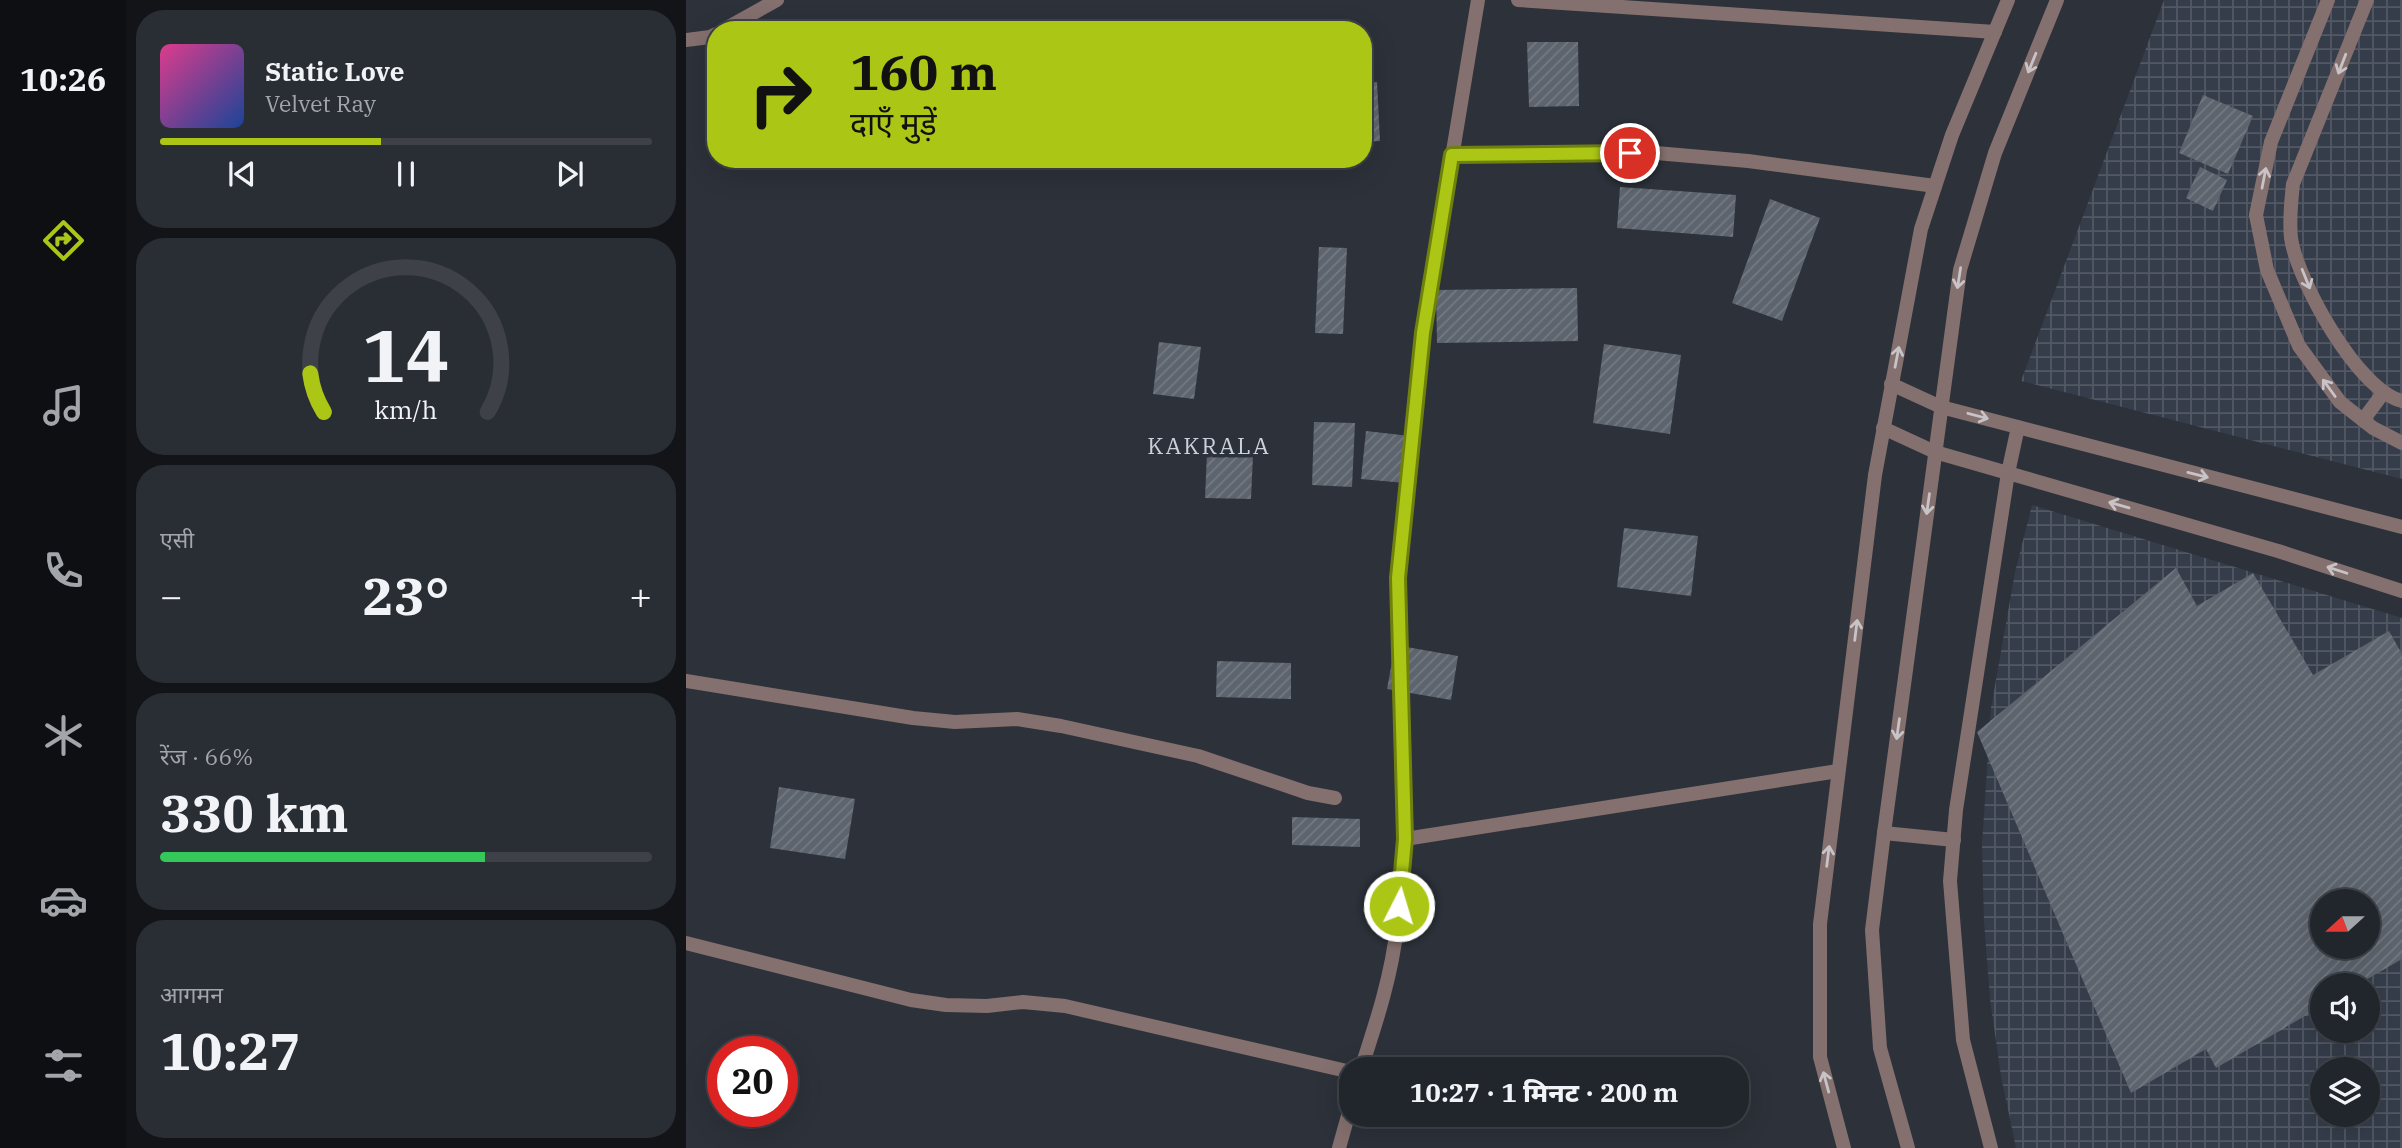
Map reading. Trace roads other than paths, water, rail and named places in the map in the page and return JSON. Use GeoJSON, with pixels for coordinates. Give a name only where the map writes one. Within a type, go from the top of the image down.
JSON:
{"type":"FeatureCollection","features":[{"type":"Feature","properties":{"kind":"street"},"geometry":{"type":"LineString","coordinates":[[739,21],[777,0]]}},
{"type":"Feature","properties":{"kind":"street"},"geometry":{"type":"LineString","coordinates":[[1365,1057],[1393,951],[1405,839],[1398,578],[1423,333],[1478,0]]}},
{"type":"Feature","properties":{"kind":"street"},"geometry":{"type":"LineString","coordinates":[[1518,0],[1995,32]]}},
{"type":"Feature","properties":{"kind":"street"},"geometry":{"type":"LineString","coordinates":[[1844,1148],[1820,1057],[1820,924],[1875,475],[1922,229],[1952,135],[2008,0]]}},
{"type":"Feature","properties":{"kind":"street"},"geometry":{"type":"LineString","coordinates":[[1908,1148],[1880,1048],[1872,930],[1884,833],[1960,270],[1995,153],[2057,0]]}},
{"type":"Feature","properties":{"kind":"street"},"geometry":{"type":"LineString","coordinates":[[2329,0],[2270,142],[2256,215],[2267,270],[2299,346],[2340,402],[2363,421],[2402,443]]}},
{"type":"Feature","properties":{"kind":"street"},"geometry":{"type":"LineString","coordinates":[[2367,0],[2293,184],[2291,240],[2308,285],[2340,345],[2357,370],[2394,400],[2402,401]]}},
{"type":"Feature","properties":{"kind":"street"},"geometry":{"type":"LineString","coordinates":[[686,40],[707,37]]}},
{"type":"Feature","properties":{"kind":"street"},"geometry":{"type":"LineString","coordinates":[[1452,155],[1656,153],[1748,161],[1936,186]]}},
{"type":"Feature","properties":{"kind":"street"},"geometry":{"type":"LineString","coordinates":[[1892,384],[1941,407],[2402,527]]}},
{"type":"Feature","properties":{"kind":"street"},"geometry":{"type":"LineString","coordinates":[[2363,421],[2384,392]]}},
{"type":"Feature","properties":{"kind":"street"},"geometry":{"type":"LineString","coordinates":[[1991,1148],[1963,1040],[1950,881],[2008,473],[2018,427]]}},
{"type":"Feature","properties":{"kind":"street"},"geometry":{"type":"LineString","coordinates":[[1883,428],[1935,452],[2278,551],[2402,592]]}},
{"type":"Feature","properties":{"kind":"street"},"geometry":{"type":"LineString","coordinates":[[686,681],[913,718],[954,722],[1017,719],[1061,726],[1198,756],[1308,793],[1335,797]]}},
{"type":"Feature","properties":{"kind":"street"},"geometry":{"type":"LineString","coordinates":[[1405,839],[1838,771]]}},
{"type":"Feature","properties":{"kind":"street"},"geometry":{"type":"LineString","coordinates":[[1884,833],[1954,840]]}},
{"type":"Feature","properties":{"kind":"street"},"geometry":{"type":"LineString","coordinates":[[686,943],[911,1000],[946,1005],[987,1006],[1023,1002],[1065,1006],[1339,1070]]}},
{"type":"Feature","properties":{"kind":"street"},"geometry":{"type":"LineString","coordinates":[[1339,1148],[1345,1127]]}},
{"type":"Feature","properties":{"kind":"district","name":"KAKRALA"},"geometry":{"type":"Point","coordinates":[1209,446]}}]}
